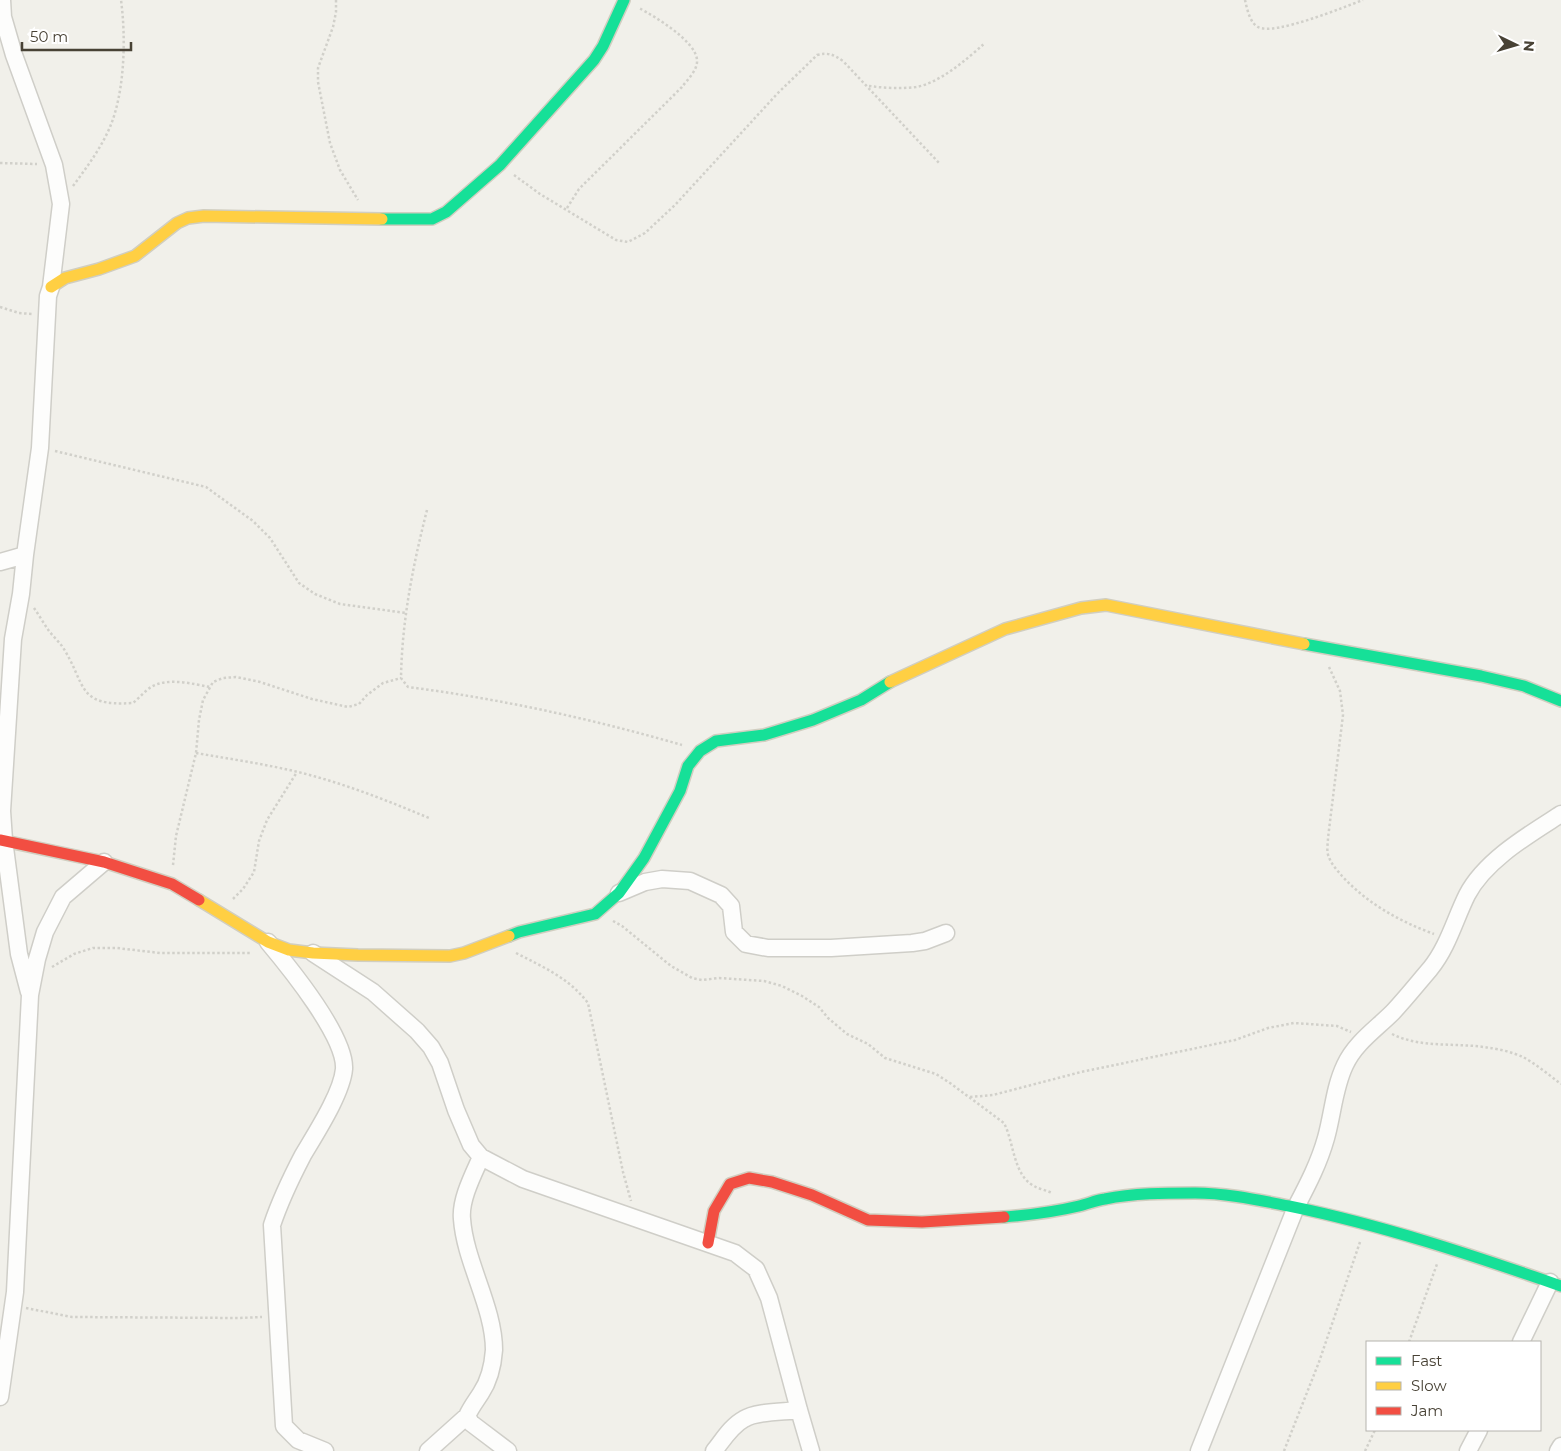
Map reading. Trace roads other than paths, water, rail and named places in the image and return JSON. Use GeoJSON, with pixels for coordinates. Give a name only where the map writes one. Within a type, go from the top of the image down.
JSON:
{"type":"FeatureCollection","features":[{"type":"Feature","properties":{"kind":"street"},"geometry":{"type":"LineString","coordinates":[[2,0],[3,28],[54,165],[61,204],[51,287],[48,296],[40,448],[21,594],[13,639],[2,811],[2,840],[18,954],[31,988]]}},
{"type":"Feature","properties":{"kind":"street"},"geometry":{"type":"LineString","coordinates":[[51,287],[65,278],[99,269],[135,256],[177,223],[188,218],[204,216],[432,219],[446,212],[500,165],[594,60],[603,46],[624,0]]}},
{"type":"Feature","properties":{"kind":"street"},"geometry":{"type":"LineString","coordinates":[[0,562],[25,555]]}},
{"type":"Feature","properties":{"kind":"street"},"geometry":{"type":"LineString","coordinates":[[273,948],[313,953],[450,956],[464,953],[518,932],[595,914],[619,893],[644,858],[680,791],[688,766],[700,751],[716,741],[764,735],[813,720],[861,700],[896,679],[1005,629],[1081,608],[1106,605],[1141,610],[1222,629],[1481,676],[1524,686],[1561,701]]}},
{"type":"Feature","properties":{"kind":"street"},"geometry":{"type":"LineString","coordinates":[[1199,1451],[1296,1207],[1316,1170],[1333,1107],[1337,1082],[1346,1062],[1356,1046],[1392,1012],[1432,966],[1448,939],[1468,894],[1481,875],[1502,855],[1561,814]]}},
{"type":"Feature","properties":{"kind":"street"},"geometry":{"type":"LineString","coordinates":[[2,840],[104,862],[172,884],[273,948],[305,987],[334,1036],[342,1057],[344,1069],[338,1089],[279,1204],[272,1225],[279,1316],[284,1426],[298,1440],[326,1451]]}},
{"type":"Feature","properties":{"kind":"street"},"geometry":{"type":"LineString","coordinates":[[0,1397],[14,1304],[31,988],[45,932],[63,897],[104,862]]}},
{"type":"Feature","properties":{"kind":"street"},"geometry":{"type":"LineString","coordinates":[[619,893],[645,882],[662,879],[690,881],[721,895],[731,906],[734,932],[746,944],[768,948],[831,948],[912,943],[925,941],[946,933]]}},
{"type":"Feature","properties":{"kind":"street"},"geometry":{"type":"LineString","coordinates":[[313,953],[373,992],[417,1031],[431,1047],[440,1063],[456,1110],[471,1145],[481,1157],[522,1179],[735,1253],[756,1269],[769,1298],[798,1410],[811,1451]]}},
{"type":"Feature","properties":{"kind":"street"},"geometry":{"type":"LineString","coordinates":[[428,1451],[467,1416],[489,1377],[494,1351],[493,1336],[461,1218],[466,1191],[481,1157]]}},
{"type":"Feature","properties":{"kind":"street"},"geometry":{"type":"LineString","coordinates":[[708,1243],[714,1211],[730,1184],[749,1178],[788,1186],[868,1220],[891,1222],[1034,1215],[1081,1206],[1103,1199],[1143,1194],[1198,1193],[1252,1199],[1296,1207],[1366,1224],[1444,1247],[1556,1284],[1522,1341]]}},
{"type":"Feature","properties":{"kind":"street"},"geometry":{"type":"LineString","coordinates":[[714,1451],[734,1426],[746,1417],[798,1410]]}},
{"type":"Feature","properties":{"kind":"street"},"geometry":{"type":"LineString","coordinates":[[467,1416],[471,1424],[508,1451]]}},
{"type":"Feature","properties":{"kind":"street"},"geometry":{"type":"LineString","coordinates":[[1468,1451],[1478,1431]]}},
{"type":"Feature","properties":{"kind":"street"},"geometry":{"type":"LineString","coordinates":[[1558,1451],[1561,1446]]}}]}
